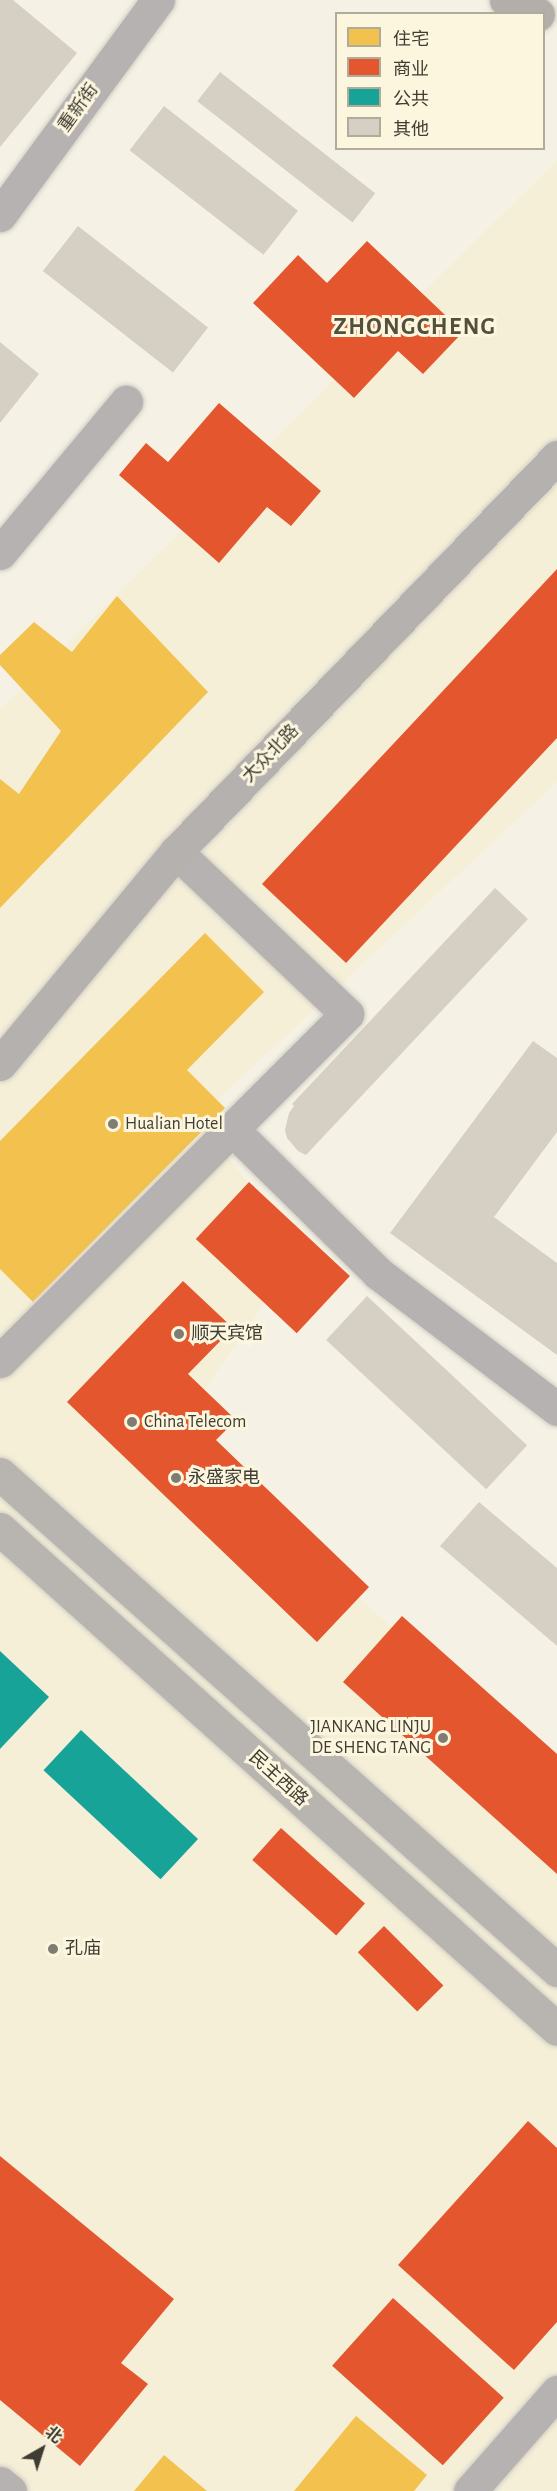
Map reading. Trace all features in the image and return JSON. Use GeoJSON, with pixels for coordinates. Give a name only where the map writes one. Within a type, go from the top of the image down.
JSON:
{"type":"FeatureCollection","features":[{"type":"Feature","properties":{"kind":"highway"},"geometry":{"type":"LineString","coordinates":[[506,0],[533,12]]}},
{"type":"Feature","properties":{"kind":"main road","name":"大众北路"},"geometry":{"type":"LineString","coordinates":[[0,1064],[176,852],[557,457]]}},
{"type":"Feature","properties":{"kind":"main road"},"geometry":{"type":"LineString","coordinates":[[0,1474],[557,1970]]}},
{"type":"Feature","properties":{"kind":"main road","name":"民主西路"},"geometry":{"type":"LineString","coordinates":[[0,1529],[557,2029]]}},
{"type":"Feature","properties":{"kind":"street","name":"重新街"},"geometry":{"type":"LineString","coordinates":[[0,215],[158,0]]}},
{"type":"Feature","properties":{"kind":"street"},"geometry":{"type":"LineString","coordinates":[[0,554],[126,402]]}},
{"type":"Feature","properties":{"kind":"street"},"geometry":{"type":"LineString","coordinates":[[0,1361],[347,1014],[176,852]]}},
{"type":"Feature","properties":{"kind":"street"},"geometry":{"type":"LineString","coordinates":[[232,1129],[378,1273],[557,1409]]}},
{"type":"Feature","properties":{"kind":"street"},"geometry":{"type":"LineString","coordinates":[[470,2491],[557,2392]]}},
{"type":"Feature","properties":{"kind":"street"},"geometry":{"type":"LineString","coordinates":[[0,2483],[10,2491]]}},
{"type":"Feature","properties":{"kind":"shaded area"},"geometry":{"type":"Polygon","coordinates":[[[557,160],[557,782],[198,1118],[301,1251],[175,1432],[557,1776],[557,2491],[0,2491],[0,710],[557,160]]]}},
{"type":"Feature","properties":{"kind":"building: 住宅"},"geometry":{"type":"Polygon","coordinates":[[[117,596],[208,692],[0,908],[0,779],[19,794],[61,731],[0,665],[0,655],[34,622],[72,652],[117,596]]]}},
{"type":"Feature","properties":{"kind":"building: 住宅","name":"Hualian Hotel"},"geometry":{"type":"Polygon","coordinates":[[[205,933],[264,992],[187,1070],[225,1108],[33,1302],[0,1269],[0,1141],[205,933]]]}},
{"type":"Feature","properties":{"kind":"building: 住宅"},"geometry":{"type":"Polygon","coordinates":[[[356,2416],[427,2475],[414,2491],[294,2491],[356,2416]]]}},
{"type":"Feature","properties":{"kind":"building: 住宅"},"geometry":{"type":"Polygon","coordinates":[[[164,2455],[207,2491],[134,2491],[164,2455]]]}},
{"type":"Feature","properties":{"kind":"building: 商业"},"geometry":{"type":"Polygon","coordinates":[[[367,241],[463,332],[423,374],[398,351],[354,398],[253,303],[298,255],[327,283],[367,241]]]}},
{"type":"Feature","properties":{"kind":"building: 商业"},"geometry":{"type":"Polygon","coordinates":[[[219,403],[321,491],[291,526],[267,507],[219,563],[119,475],[146,443],[168,462],[219,403]]]}},
{"type":"Feature","properties":{"kind":"building: 商业"},"geometry":{"type":"Polygon","coordinates":[[[557,569],[557,738],[346,963],[262,884],[557,569]]]}},
{"type":"Feature","properties":{"kind":"building: 商业"},"geometry":{"type":"Polygon","coordinates":[[[249,1182],[350,1276],[297,1333],[196,1239],[249,1182]]]}},
{"type":"Feature","properties":{"kind":"building: 商业"},"geometry":{"type":"Polygon","coordinates":[[[183,1281],[233,1328],[188,1374],[236,1420],[216,1440],[369,1587],[317,1642],[67,1402],[183,1281]]]}},
{"type":"Feature","properties":{"kind":"building: 商业"},"geometry":{"type":"Polygon","coordinates":[[[402,1616],[557,1754],[557,1874],[343,1682],[402,1616]]]}},
{"type":"Feature","properties":{"kind":"building: 商业"},"geometry":{"type":"Polygon","coordinates":[[[281,1828],[365,1904],[336,1936],[252,1860],[281,1828]]]}},
{"type":"Feature","properties":{"kind":"building: 商业"},"geometry":{"type":"Polygon","coordinates":[[[384,1926],[443,1985],[417,2012],[358,1952],[384,1926]]]}},
{"type":"Feature","properties":{"kind":"building: 商业"},"geometry":{"type":"Polygon","coordinates":[[[528,2121],[557,2148],[557,2322],[514,2370],[398,2265],[528,2121]]]}},
{"type":"Feature","properties":{"kind":"building: 商业"},"geometry":{"type":"Polygon","coordinates":[[[0,2156],[174,2299],[121,2363],[148,2384],[80,2466],[0,2400],[0,2156]]]}},
{"type":"Feature","properties":{"kind":"building: 商业"},"geometry":{"type":"Polygon","coordinates":[[[393,2298],[504,2398],[443,2465],[332,2366],[393,2298]]]}},
{"type":"Feature","properties":{"kind":"building: 公共"},"geometry":{"type":"Polygon","coordinates":[[[0,1651],[49,1697],[0,1749],[0,1651]]]}},
{"type":"Feature","properties":{"kind":"building: 公共"},"geometry":{"type":"Polygon","coordinates":[[[81,1730],[198,1839],[161,1879],[43,1770],[81,1730]]]}},
{"type":"Feature","properties":{"kind":"building: 其他"},"geometry":{"type":"Polygon","coordinates":[[[0,0],[13,0],[77,53],[0,147],[0,0]]]}},
{"type":"Feature","properties":{"kind":"building: 其他"},"geometry":{"type":"Polygon","coordinates":[[[220,72],[375,193],[352,222],[197,101],[220,72]]]}},
{"type":"Feature","properties":{"kind":"building: 其他"},"geometry":{"type":"Polygon","coordinates":[[[164,106],[298,211],[263,255],[130,150],[164,106]]]}},
{"type":"Feature","properties":{"kind":"building: 其他"},"geometry":{"type":"Polygon","coordinates":[[[78,226],[208,328],[173,373],[43,271],[78,226]]]}},
{"type":"Feature","properties":{"kind":"building: 其他"},"geometry":{"type":"Polygon","coordinates":[[[0,342],[39,374],[0,423],[0,342]]]}},
{"type":"Feature","properties":{"kind":"building: 其他"},"geometry":{"type":"Polygon","coordinates":[[[495,888],[528,919],[306,1155],[298,1151],[287,1138],[285,1130],[289,1113],[294,1106],[292,1104],[495,888]]]}},
{"type":"Feature","properties":{"kind":"building: 其他"},"geometry":{"type":"Polygon","coordinates":[[[533,1041],[557,1058],[557,1132],[494,1217],[557,1263],[557,1355],[390,1233],[533,1041]]]}},
{"type":"Feature","properties":{"kind":"building: 其他"},"geometry":{"type":"Polygon","coordinates":[[[367,1296],[527,1445],[486,1489],[326,1340],[367,1296]]]}},
{"type":"Feature","properties":{"kind":"building: 其他"},"geometry":{"type":"Polygon","coordinates":[[[479,1502],[557,1568],[557,1646],[440,1546],[479,1502]]]}},
{"type":"Feature","properties":{"kind":"place","name":"Hualian Hotel"},"geometry":{"type":"Point","coordinates":[113,1124]}},
{"type":"Feature","properties":{"kind":"place","name":"顺天宾馆"},"geometry":{"type":"Point","coordinates":[179,1334]}},
{"type":"Feature","properties":{"kind":"place","name":"China Telecom"},"geometry":{"type":"Point","coordinates":[132,1422]}},
{"type":"Feature","properties":{"kind":"place","name":"永盛家电"},"geometry":{"type":"Point","coordinates":[176,1478]}},
{"type":"Feature","properties":{"kind":"place","name":"JIANKANG LINJU DE SHENG TANG"},"geometry":{"type":"Point","coordinates":[443,1738]}},
{"type":"Feature","properties":{"kind":"place","name":"孔庙"},"geometry":{"type":"Point","coordinates":[53,1949]}},
{"type":"Feature","properties":{"kind":"district","name":"ZHONGCHENG"},"geometry":{"type":"Point","coordinates":[415,328]}}]}
